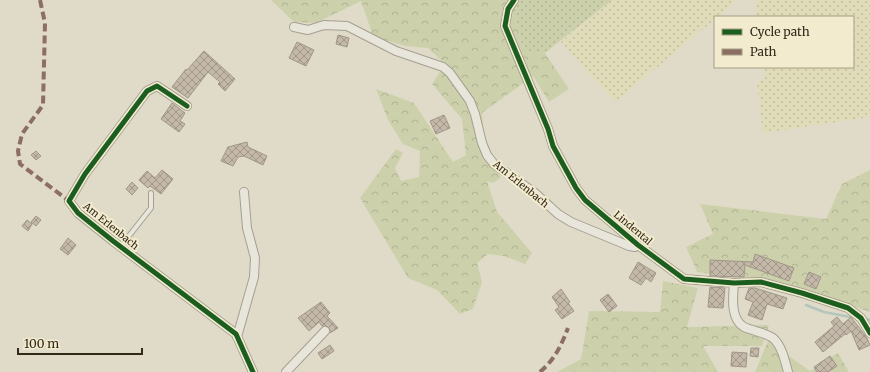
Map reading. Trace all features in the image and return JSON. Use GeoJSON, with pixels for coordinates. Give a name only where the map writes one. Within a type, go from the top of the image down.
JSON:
{"type":"FeatureCollection","features":[{"type":"Feature","properties":{"kind":"street","name":"Lindental"},"geometry":{"type":"LineString","coordinates":[[514,0],[508,9],[505,26],[548,129],[553,146],[576,188],[585,200],[638,245],[684,279],[734,283],[761,282],[802,293],[848,308],[861,318],[870,333]]}},
{"type":"Feature","properties":{"kind":"street","name":"Am Erlenbach"},"geometry":{"type":"LineString","coordinates":[[294,27],[308,30],[324,25],[347,26],[396,51],[443,67],[454,78],[470,101],[475,114],[482,143],[494,164],[535,193],[558,214],[571,222],[629,246],[635,247],[638,245]]}},
{"type":"Feature","properties":{"kind":"street","name":"Am Erlenbach"},"geometry":{"type":"LineString","coordinates":[[187,106],[158,86],[147,91],[85,174],[69,201],[78,213],[236,334],[253,372]]}},
{"type":"Feature","properties":{"kind":"street"},"geometry":{"type":"LineString","coordinates":[[238,337],[250,298],[254,277],[255,258],[247,228],[244,192]]}},
{"type":"Feature","properties":{"kind":"street"},"geometry":{"type":"LineString","coordinates":[[734,283],[733,302],[736,318],[743,326],[757,330],[773,339],[781,350],[788,372]]}},
{"type":"Feature","properties":{"kind":"street"},"geometry":{"type":"LineString","coordinates":[[286,372],[325,331]]}},
{"type":"Feature","properties":{"kind":"lane","name":"Am Erlenbach"},"geometry":{"type":"LineString","coordinates":[[121,246],[151,208],[151,193]]}},
{"type":"Feature","properties":{"kind":"shaded area"},"geometry":{"type":"Polygon","coordinates":[[[612,0],[738,0],[719,16],[714,16],[714,20],[615,102],[561,42],[612,0]]]}},
{"type":"Feature","properties":{"kind":"shaded area"},"geometry":{"type":"Polygon","coordinates":[[[755,0],[870,0],[870,117],[763,133],[757,83],[765,79],[764,68],[854,68],[854,16],[757,16],[755,0]]]}},
{"type":"Feature","properties":{"kind":"green space"},"geometry":{"type":"Polygon","coordinates":[[[271,0],[510,0],[502,13],[516,17],[521,43],[530,54],[545,53],[569,89],[549,102],[533,76],[482,113],[485,149],[501,178],[493,183],[487,181],[497,212],[532,253],[525,264],[504,256],[488,254],[477,263],[482,282],[473,309],[460,314],[437,290],[408,278],[360,198],[396,149],[403,153],[395,168],[401,181],[419,177],[420,151],[403,144],[388,120],[376,89],[414,103],[453,162],[466,155],[462,119],[432,84],[445,64],[428,48],[405,46],[373,36],[361,1],[316,23],[294,22],[271,0]]]}},
{"type":"Feature","properties":{"kind":"green space"},"geometry":{"type":"Polygon","coordinates":[[[517,0],[612,0],[545,53],[530,54],[521,43],[516,17],[511,15],[517,0]]]}},
{"type":"Feature","properties":{"kind":"green space"},"geometry":{"type":"Polygon","coordinates":[[[870,170],[870,312],[794,286],[697,272],[686,247],[713,234],[700,204],[826,219],[842,184],[870,170]]]}},
{"type":"Feature","properties":{"kind":"green space"},"geometry":{"type":"Polygon","coordinates":[[[663,281],[698,288],[687,327],[769,325],[762,346],[703,346],[718,372],[557,372],[581,359],[589,311],[660,312],[663,281]]]}},
{"type":"Feature","properties":{"kind":"green space"},"geometry":{"type":"Polygon","coordinates":[[[768,341],[810,371],[838,353],[849,372],[755,372],[768,341]]]}},
{"type":"Feature","properties":{"kind":"building"},"geometry":{"type":"Polygon","coordinates":[[[338,35],[349,38],[347,47],[336,44],[338,35]]]}},
{"type":"Feature","properties":{"kind":"building"},"geometry":{"type":"Polygon","coordinates":[[[297,42],[314,50],[306,66],[289,58],[297,42]]]}},
{"type":"Feature","properties":{"kind":"building"},"geometry":{"type":"Polygon","coordinates":[[[204,51],[235,79],[225,91],[218,84],[220,82],[208,72],[188,98],[172,87],[186,69],[187,70],[204,51]]]}},
{"type":"Feature","properties":{"kind":"building"},"geometry":{"type":"Polygon","coordinates":[[[172,103],[185,113],[180,121],[185,124],[179,132],[161,119],[172,103]]]}},
{"type":"Feature","properties":{"kind":"building"},"geometry":{"type":"Polygon","coordinates":[[[444,115],[450,128],[436,134],[430,121],[444,115]]]}},
{"type":"Feature","properties":{"kind":"building"},"geometry":{"type":"Polygon","coordinates":[[[247,142],[248,147],[267,156],[263,165],[244,156],[238,157],[233,166],[221,161],[228,147],[247,142]]]}},
{"type":"Feature","properties":{"kind":"building"},"geometry":{"type":"Polygon","coordinates":[[[36,151],[41,156],[36,160],[31,155],[36,151]]]}},
{"type":"Feature","properties":{"kind":"building"},"geometry":{"type":"Polygon","coordinates":[[[162,170],[173,179],[161,194],[150,186],[148,188],[139,180],[147,171],[155,178],[162,170]]]}},
{"type":"Feature","properties":{"kind":"building"},"geometry":{"type":"Polygon","coordinates":[[[132,182],[138,188],[132,195],[126,189],[132,182]]]}},
{"type":"Feature","properties":{"kind":"building"},"geometry":{"type":"Polygon","coordinates":[[[36,216],[41,220],[36,226],[31,222],[36,216]]]}},
{"type":"Feature","properties":{"kind":"building"},"geometry":{"type":"Polygon","coordinates":[[[27,220],[32,224],[28,231],[22,226],[27,220]]]}},
{"type":"Feature","properties":{"kind":"building"},"geometry":{"type":"Polygon","coordinates":[[[68,238],[76,245],[68,255],[60,249],[68,238]]]}},
{"type":"Feature","properties":{"kind":"building"},"geometry":{"type":"Polygon","coordinates":[[[755,254],[794,268],[789,281],[745,265],[744,277],[710,276],[710,260],[753,262],[755,254]]]}},
{"type":"Feature","properties":{"kind":"building"},"geometry":{"type":"Polygon","coordinates":[[[638,262],[656,273],[651,282],[646,278],[641,285],[629,278],[638,262]]]}},
{"type":"Feature","properties":{"kind":"building"},"geometry":{"type":"Polygon","coordinates":[[[809,272],[821,277],[816,289],[804,284],[809,272]]]}},
{"type":"Feature","properties":{"kind":"building"},"geometry":{"type":"Polygon","coordinates":[[[710,287],[725,288],[723,308],[708,307],[710,287]]]}},
{"type":"Feature","properties":{"kind":"building"},"geometry":{"type":"Polygon","coordinates":[[[749,288],[755,288],[787,298],[783,309],[767,304],[762,320],[748,315],[753,302],[745,299],[749,288]]]}},
{"type":"Feature","properties":{"kind":"building"},"geometry":{"type":"Polygon","coordinates":[[[561,289],[574,311],[562,319],[555,310],[559,307],[552,297],[561,289]]]}},
{"type":"Feature","properties":{"kind":"building"},"geometry":{"type":"Polygon","coordinates":[[[608,294],[617,306],[609,312],[600,300],[608,294]]]}},
{"type":"Feature","properties":{"kind":"building"},"geometry":{"type":"Polygon","coordinates":[[[321,302],[330,313],[327,316],[338,328],[330,333],[328,327],[322,326],[319,322],[309,331],[298,318],[321,302]]]}},
{"type":"Feature","properties":{"kind":"building"},"geometry":{"type":"Polygon","coordinates":[[[837,317],[843,324],[851,317],[867,338],[870,345],[859,350],[851,331],[823,352],[815,342],[834,326],[831,322],[837,317]]]}},
{"type":"Feature","properties":{"kind":"building"},"geometry":{"type":"Polygon","coordinates":[[[330,345],[334,351],[322,359],[318,353],[330,345]]]}},
{"type":"Feature","properties":{"kind":"building"},"geometry":{"type":"Polygon","coordinates":[[[751,348],[759,348],[758,357],[750,356],[751,348]]]}},
{"type":"Feature","properties":{"kind":"building"},"geometry":{"type":"Polygon","coordinates":[[[732,352],[747,353],[746,367],[731,366],[732,352]]]}},
{"type":"Feature","properties":{"kind":"building"},"geometry":{"type":"Polygon","coordinates":[[[830,356],[837,366],[828,372],[817,372],[814,367],[830,356]]]}},
{"type":"Feature","properties":{"kind":"waterway"},"geometry":{"type":"LineString","coordinates":[[806,305],[824,312],[850,317]]}},
{"type":"Feature","properties":{"kind":"marked path"},"geometry":{"type":"LineString","coordinates":[[40,0],[45,23],[43,105],[22,134],[18,151],[20,164],[69,201]]}},
{"type":"Feature","properties":{"kind":"marked path"},"geometry":{"type":"LineString","coordinates":[[540,372],[557,352],[568,328]]}},
{"type":"Feature","properties":{"kind":"cycle path"},"geometry":{"type":"LineString","coordinates":[[514,0],[508,9],[505,26],[548,129],[553,146],[576,188],[585,200],[638,245],[684,279],[734,283],[761,282],[802,293],[848,308],[861,318],[870,333]]}},
{"type":"Feature","properties":{"kind":"cycle path"},"geometry":{"type":"LineString","coordinates":[[187,106],[157,86],[147,91],[85,174],[69,201],[78,213],[113,241],[236,334],[253,372]]}}]}
